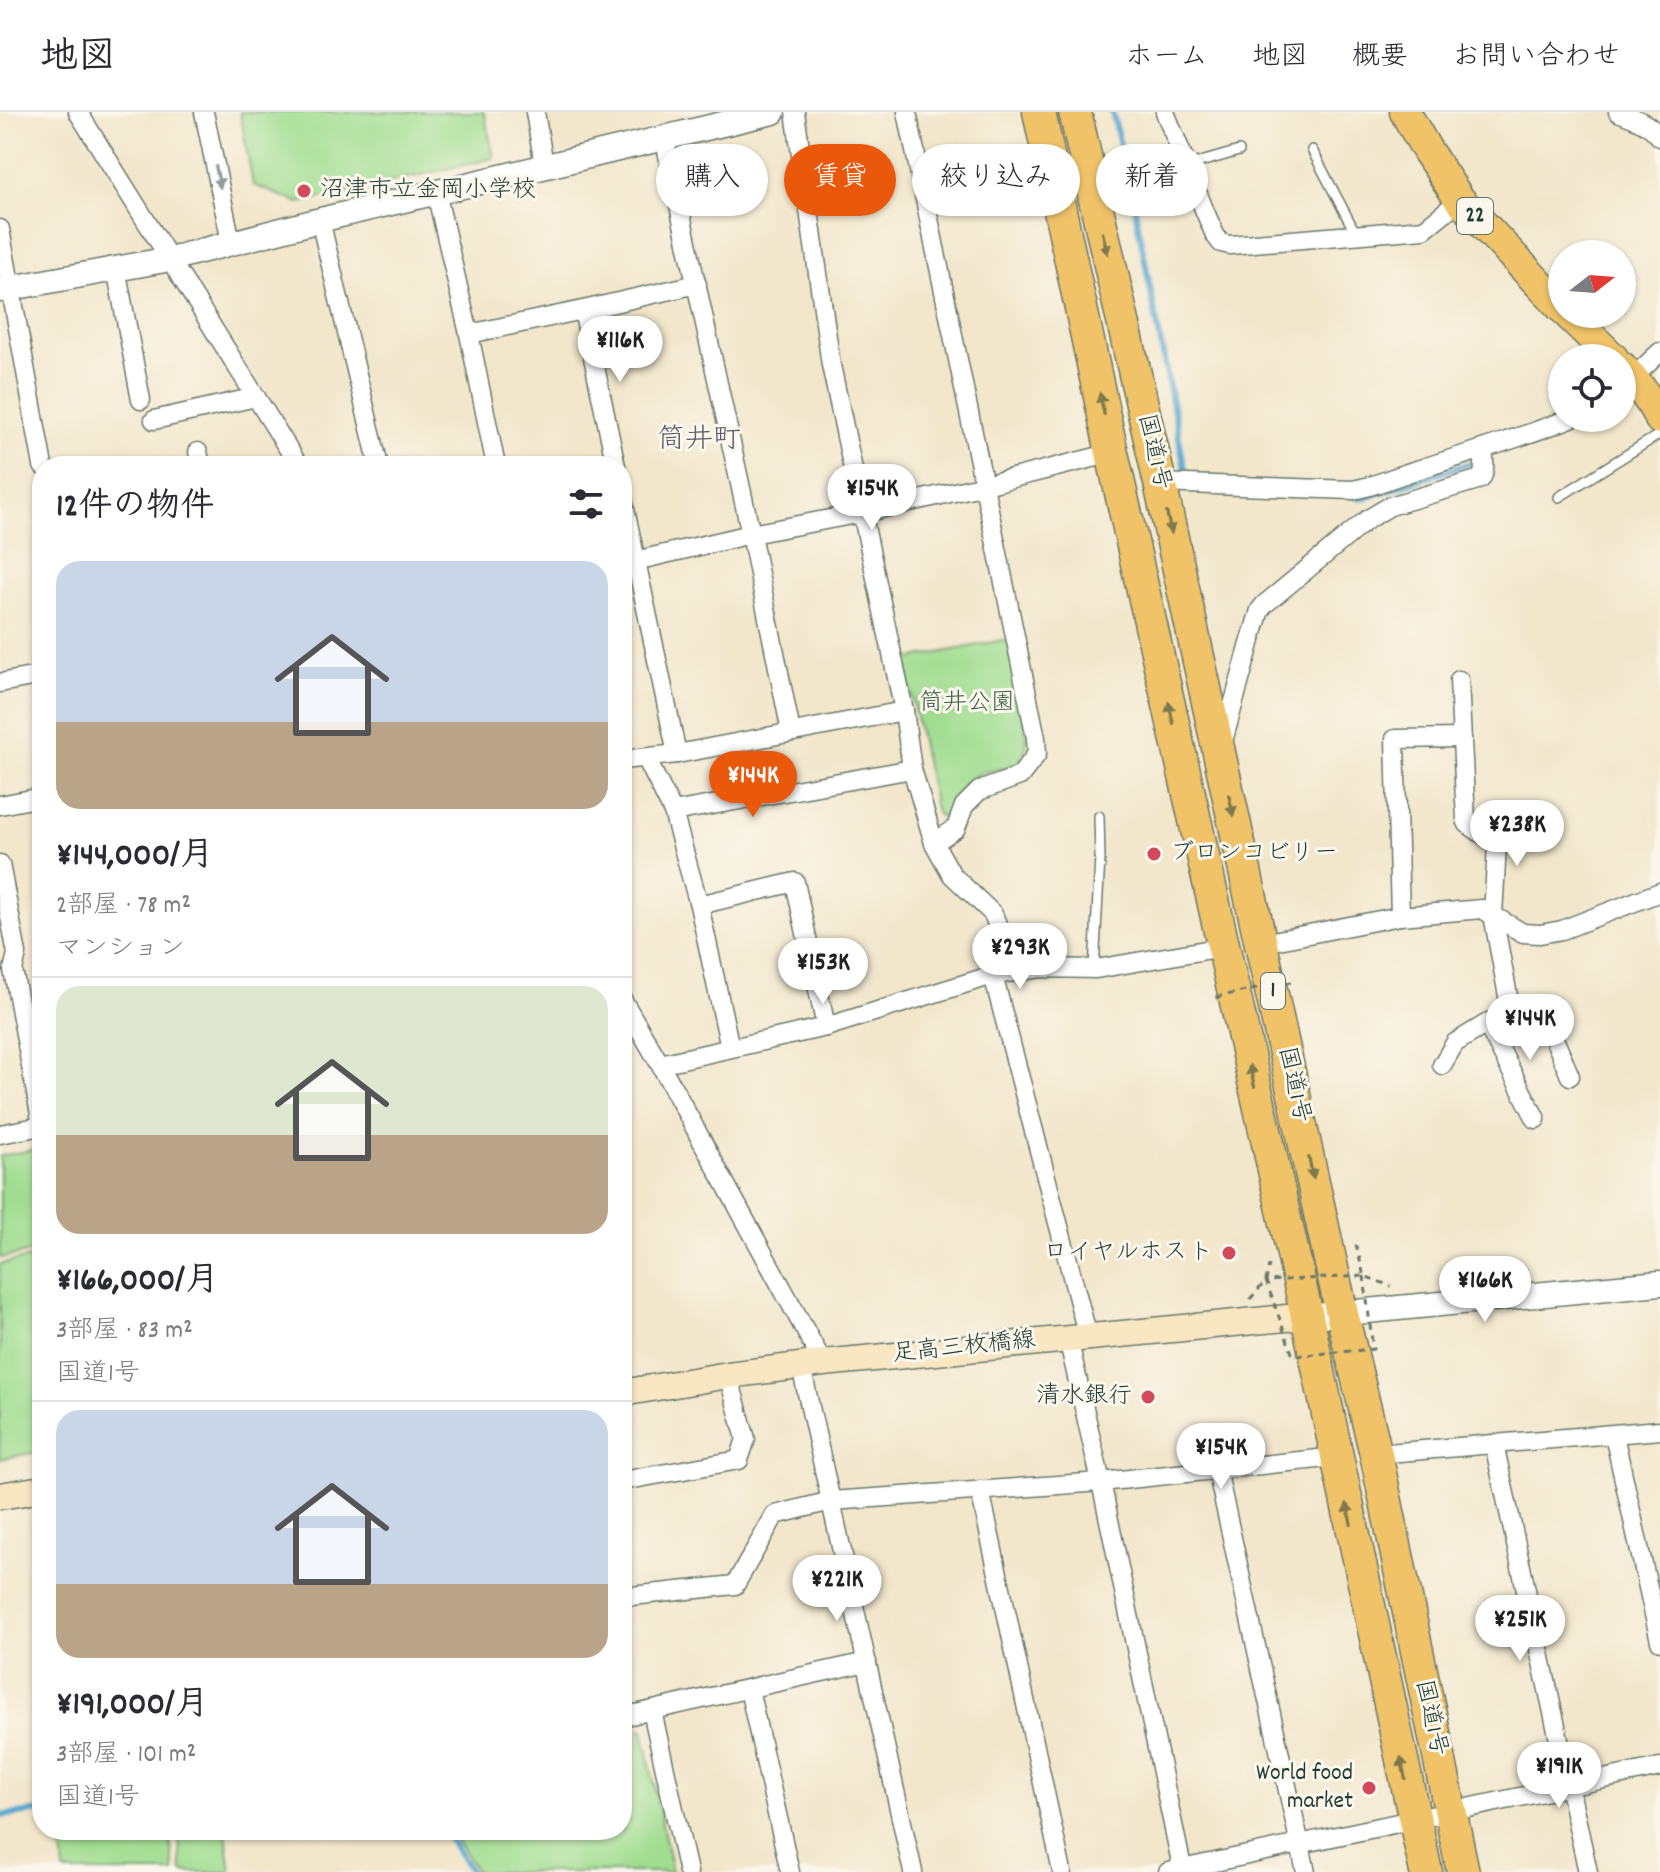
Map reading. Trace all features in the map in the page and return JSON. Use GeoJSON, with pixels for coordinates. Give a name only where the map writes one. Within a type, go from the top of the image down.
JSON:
{"type":"FeatureCollection","features":[{"type":"Feature","properties":{"kind":"highway","name":"国道1号"},"geometry":{"type":"LineString","coordinates":[[1039,112],[1112,453],[1307,1316],[1426,1872]]}},
{"type":"Feature","properties":{"kind":"highway","name":"国道1号"},"geometry":{"type":"LineString","coordinates":[[1075,112],[1263,943],[1342,1314],[1376,1454],[1463,1872]]}},
{"type":"Feature","properties":{"kind":"main road","name":"22"},"geometry":{"type":"LineString","coordinates":[[1405,112],[1460,200],[1548,293]]}},
{"type":"Feature","properties":{"kind":"main road"},"geometry":{"type":"LineString","coordinates":[[1581,328],[1595,344]]}},
{"type":"Feature","properties":{"kind":"main road"},"geometry":{"type":"LineString","coordinates":[[1636,388],[1653,406],[1660,419]]}},
{"type":"Feature","properties":{"kind":"main road","name":"足高三枚橋線"},"geometry":{"type":"LineString","coordinates":[[632,1391],[812,1364],[1307,1316]]}},
{"type":"Feature","properties":{"kind":"main road"},"geometry":{"type":"LineString","coordinates":[[0,1496],[32,1491]]}},
{"type":"Feature","properties":{"kind":"street"},"geometry":{"type":"LineString","coordinates":[[78,112],[293,456]]}},
{"type":"Feature","properties":{"kind":"street"},"geometry":{"type":"LineString","coordinates":[[204,112],[231,242]]}},
{"type":"Feature","properties":{"kind":"street"},"geometry":{"type":"LineString","coordinates":[[535,112],[544,165]]}},
{"type":"Feature","properties":{"kind":"street"},"geometry":{"type":"LineString","coordinates":[[5,289],[170,259],[664,137],[694,121],[773,112]]}},
{"type":"Feature","properties":{"kind":"street"},"geometry":{"type":"LineString","coordinates":[[795,112],[831,365],[904,711],[912,769],[934,843],[952,875],[993,914],[1015,970]]}},
{"type":"Feature","properties":{"kind":"street"},"geometry":{"type":"LineString","coordinates":[[907,112],[985,485],[1037,754],[1020,776],[979,791],[964,806],[956,828],[934,843]]}},
{"type":"Feature","properties":{"kind":"street"},"geometry":{"type":"LineString","coordinates":[[1165,112],[1178,144]]}},
{"type":"Feature","properties":{"kind":"street"},"geometry":{"type":"LineString","coordinates":[[1618,112],[1645,122],[1660,137]]}},
{"type":"Feature","properties":{"kind":"street"},"geometry":{"type":"LineString","coordinates":[[664,137],[791,732]]}},
{"type":"Feature","properties":{"kind":"street"},"geometry":{"type":"LineString","coordinates":[[436,192],[469,334],[491,456]]}},
{"type":"Feature","properties":{"kind":"street"},"geometry":{"type":"LineString","coordinates":[[1207,216],[1221,243],[1230,245],[1424,229],[1460,200]]}},
{"type":"Feature","properties":{"kind":"street"},"geometry":{"type":"LineString","coordinates":[[320,220],[377,456]]}},
{"type":"Feature","properties":{"kind":"street"},"geometry":{"type":"LineString","coordinates":[[0,229],[5,289],[41,456]]}},
{"type":"Feature","properties":{"kind":"street"},"geometry":{"type":"LineString","coordinates":[[116,268],[141,400]]}},
{"type":"Feature","properties":{"kind":"street"},"geometry":{"type":"LineString","coordinates":[[469,334],[697,284]]}},
{"type":"Feature","properties":{"kind":"street"},"geometry":{"type":"LineString","coordinates":[[583,310],[614,456]]}},
{"type":"Feature","properties":{"kind":"street"},"geometry":{"type":"LineString","coordinates":[[1636,365],[1660,352]]}},
{"type":"Feature","properties":{"kind":"street"},"geometry":{"type":"LineString","coordinates":[[154,420],[256,397]]}},
{"type":"Feature","properties":{"kind":"street"},"geometry":{"type":"LineString","coordinates":[[1160,483],[1367,488],[1548,427]]}},
{"type":"Feature","properties":{"kind":"street"},"geometry":{"type":"LineString","coordinates":[[1219,755],[1260,610],[1265,604],[1368,519],[1390,506],[1481,479],[1485,465],[1483,449]]}},
{"type":"Feature","properties":{"kind":"street"},"geometry":{"type":"LineString","coordinates":[[632,562],[985,485],[1112,453]]}},
{"type":"Feature","properties":{"kind":"street"},"geometry":{"type":"LineString","coordinates":[[632,575],[677,754]]}},
{"type":"Feature","properties":{"kind":"street"},"geometry":{"type":"LineString","coordinates":[[0,683],[32,677]]}},
{"type":"Feature","properties":{"kind":"street"},"geometry":{"type":"LineString","coordinates":[[1459,680],[1468,824],[1497,845]]}},
{"type":"Feature","properties":{"kind":"street"},"geometry":{"type":"LineString","coordinates":[[632,759],[677,754],[904,711]]}},
{"type":"Feature","properties":{"kind":"street"},"geometry":{"type":"LineString","coordinates":[[1400,916],[1395,739],[1462,738]]}},
{"type":"Feature","properties":{"kind":"street"},"geometry":{"type":"LineString","coordinates":[[646,758],[673,812],[699,905],[730,1048]]}},
{"type":"Feature","properties":{"kind":"street"},"geometry":{"type":"LineString","coordinates":[[673,812],[912,769]]}},
{"type":"Feature","properties":{"kind":"street"},"geometry":{"type":"LineString","coordinates":[[0,805],[32,799]]}},
{"type":"Feature","properties":{"kind":"street"},"geometry":{"type":"LineString","coordinates":[[1515,1018],[1510,1007],[1493,915],[1497,845],[1507,832],[1549,829]]}},
{"type":"Feature","properties":{"kind":"street"},"geometry":{"type":"LineString","coordinates":[[0,864],[17,954],[13,970],[32,1072]]}},
{"type":"Feature","properties":{"kind":"street"},"geometry":{"type":"LineString","coordinates":[[699,905],[795,882],[826,1027]]}},
{"type":"Feature","properties":{"kind":"street"},"geometry":{"type":"LineString","coordinates":[[1263,943],[1400,916],[1482,909],[1523,933],[1540,934],[1562,930],[1659,895]]}},
{"type":"Feature","properties":{"kind":"street"},"geometry":{"type":"LineString","coordinates":[[660,1064],[826,1027],[1015,970],[1094,969],[1223,947]]}},
{"type":"Feature","properties":{"kind":"street"},"geometry":{"type":"LineString","coordinates":[[993,975],[1078,1337],[1101,1482],[1178,1871],[1660,1767]]}},
{"type":"Feature","properties":{"kind":"street"},"geometry":{"type":"LineString","coordinates":[[1442,1065],[1455,1043],[1491,1021],[1515,1018],[1547,1022],[1570,1076]]}},
{"type":"Feature","properties":{"kind":"street"},"geometry":{"type":"LineString","coordinates":[[1487,1024],[1536,1119]]}},
{"type":"Feature","properties":{"kind":"street"},"geometry":{"type":"LineString","coordinates":[[632,1025],[660,1064],[812,1364],[831,1501],[913,1872]]}},
{"type":"Feature","properties":{"kind":"street"},"geometry":{"type":"LineString","coordinates":[[0,1134],[32,1128]]}},
{"type":"Feature","properties":{"kind":"street"},"geometry":{"type":"LineString","coordinates":[[1307,1316],[1660,1283]]}},
{"type":"Feature","properties":{"kind":"street"},"geometry":{"type":"LineString","coordinates":[[632,1479],[739,1460],[746,1439],[728,1375]]}},
{"type":"Feature","properties":{"kind":"street"},"geometry":{"type":"LineString","coordinates":[[1376,1454],[1660,1430]]}},
{"type":"Feature","properties":{"kind":"street"},"geometry":{"type":"LineString","coordinates":[[1614,1435],[1660,1641]]}},
{"type":"Feature","properties":{"kind":"street"},"geometry":{"type":"LineString","coordinates":[[1494,1444],[1588,1872]]}},
{"type":"Feature","properties":{"kind":"street"},"geometry":{"type":"LineString","coordinates":[[632,1596],[735,1585],[775,1515],[831,1501],[1101,1482],[1337,1457]]}},
{"type":"Feature","properties":{"kind":"street"},"geometry":{"type":"LineString","coordinates":[[1217,1470],[1306,1872]]}},
{"type":"Feature","properties":{"kind":"street"},"geometry":{"type":"LineString","coordinates":[[980,1490],[1062,1872]]}},
{"type":"Feature","properties":{"kind":"street"},"geometry":{"type":"LineString","coordinates":[[632,1715],[867,1662]]}},
{"type":"Feature","properties":{"kind":"street"},"geometry":{"type":"LineString","coordinates":[[749,1689],[790,1872]]}},
{"type":"Feature","properties":{"kind":"street"},"geometry":{"type":"LineString","coordinates":[[652,1711],[688,1872]]}},
{"type":"Feature","properties":{"kind":"lane"},"geometry":{"type":"LineString","coordinates":[[1312,150],[1356,234]]}},
{"type":"Feature","properties":{"kind":"lane"},"geometry":{"type":"LineString","coordinates":[[1208,160],[1239,151]]}},
{"type":"Feature","properties":{"kind":"lane"},"geometry":{"type":"LineString","coordinates":[[1559,497],[1660,434]]}},
{"type":"Feature","properties":{"kind":"lane"},"geometry":{"type":"LineString","coordinates":[[1094,969],[1099,816]]}},
{"type":"Feature","properties":{"kind":"path"},"geometry":{"type":"LineString","coordinates":[[1216,997],[1291,982]]}},
{"type":"Feature","properties":{"kind":"path"},"geometry":{"type":"LineString","coordinates":[[1266,1281],[1293,1356],[1373,1349],[1364,1276],[1356,1245]]}},
{"type":"Feature","properties":{"kind":"path"},"geometry":{"type":"LineString","coordinates":[[1250,1300],[1266,1281],[1272,1254]]}},
{"type":"Feature","properties":{"kind":"path"},"geometry":{"type":"LineString","coordinates":[[1266,1281],[1364,1276],[1394,1287]]}},
{"type":"Feature","properties":{"kind":"green space","name":"沼津市立金岡小学校"},"geometry":{"type":"Polygon","coordinates":[[[240,112],[484,112],[494,158],[299,203],[253,185],[240,112]]]}},
{"type":"Feature","properties":{"kind":"green space","name":"筒井公園"},"geometry":{"type":"Polygon","coordinates":[[[1008,639],[1027,735],[1026,749],[1016,764],[972,777],[948,815],[940,817],[936,813],[904,660],[1008,639]]]}},
{"type":"Feature","properties":{"kind":"green space"},"geometry":{"type":"Polygon","coordinates":[[[32,1150],[32,1252],[0,1258],[0,1156],[32,1150]]]}},
{"type":"Feature","properties":{"kind":"green space"},"geometry":{"type":"Polygon","coordinates":[[[32,1258],[32,1453],[0,1459],[0,1264],[32,1258]]]}},
{"type":"Feature","properties":{"kind":"green space"},"geometry":{"type":"Polygon","coordinates":[[[632,1728],[643,1730],[672,1872],[477,1872],[456,1840],[632,1840],[632,1728]]]}},
{"type":"Feature","properties":{"kind":"green space"},"geometry":{"type":"Polygon","coordinates":[[[62,1840],[170,1840],[174,1872],[64,1872],[62,1840]]]}},
{"type":"Feature","properties":{"kind":"green space"},"geometry":{"type":"Polygon","coordinates":[[[179,1840],[227,1840],[231,1872],[182,1872],[179,1840]]]}},
{"type":"Feature","properties":{"kind":"waterway"},"geometry":{"type":"LineString","coordinates":[[1112,112],[1133,198],[1187,480]]}},
{"type":"Feature","properties":{"kind":"waterway"},"geometry":{"type":"LineString","coordinates":[[1644,382],[1660,369]]}},
{"type":"Feature","properties":{"kind":"waterway"},"geometry":{"type":"LineString","coordinates":[[1356,497],[1366,498],[1482,459]]}},
{"type":"Feature","properties":{"kind":"waterway"},"geometry":{"type":"LineString","coordinates":[[0,1816],[32,1812]]}},
{"type":"Feature","properties":{"kind":"waterway"},"geometry":{"type":"LineString","coordinates":[[450,1840],[471,1872]]}},
{"type":"Feature","properties":{"kind":"place","name":"沼津市立金岡小学校"},"geometry":{"type":"Point","coordinates":[304,191]}},
{"type":"Feature","properties":{"kind":"place","name":"ブロンコビリー"},"geometry":{"type":"Point","coordinates":[1154,854]}},
{"type":"Feature","properties":{"kind":"place","name":"ロイヤルホスト"},"geometry":{"type":"Point","coordinates":[1229,1253]}},
{"type":"Feature","properties":{"kind":"place","name":"清水銀行"},"geometry":{"type":"Point","coordinates":[1148,1397]}},
{"type":"Feature","properties":{"kind":"place","name":"World food market"},"geometry":{"type":"Point","coordinates":[1369,1788]}},
{"type":"Feature","properties":{"kind":"district","name":"筒井町"},"geometry":{"type":"Point","coordinates":[699,442]}}]}
